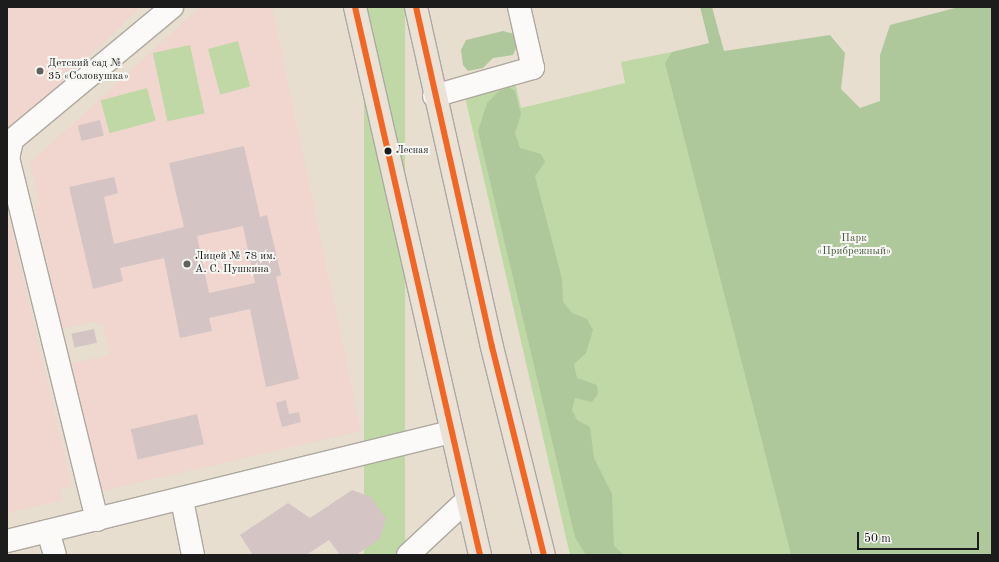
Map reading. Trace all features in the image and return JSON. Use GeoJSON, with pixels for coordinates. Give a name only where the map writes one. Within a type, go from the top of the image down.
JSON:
{"type":"FeatureCollection","features":[{"type":"Feature","properties":{"kind":"main road"},"geometry":{"type":"LineString","coordinates":[[355,7],[480,555]]}},
{"type":"Feature","properties":{"kind":"main road"},"geometry":{"type":"LineString","coordinates":[[416,7],[434,96],[544,555]]}},
{"type":"Feature","properties":{"kind":"street"},"geometry":{"type":"LineString","coordinates":[[97,520],[8,159],[12,140],[172,7]]}},
{"type":"Feature","properties":{"kind":"street"},"geometry":{"type":"LineString","coordinates":[[434,96],[533,68],[519,7]]}},
{"type":"Feature","properties":{"kind":"street"},"geometry":{"type":"LineString","coordinates":[[7,541],[182,500],[451,432]]}},
{"type":"Feature","properties":{"kind":"street"},"geometry":{"type":"LineString","coordinates":[[182,500],[189,554]]}},
{"type":"Feature","properties":{"kind":"street"},"geometry":{"type":"LineString","coordinates":[[408,555],[467,500]]}},
{"type":"Feature","properties":{"kind":"street"},"geometry":{"type":"LineString","coordinates":[[48,531],[55,555]]}},
{"type":"Feature","properties":{"kind":"shaded area","name":"Детский сад № 35 «Соловушка»"},"geometry":{"type":"Polygon","coordinates":[[[7,7],[141,7],[7,134],[7,7]]]}},
{"type":"Feature","properties":{"kind":"shaded area","name":"Лицей № 78 им. А. С. Пушкина"},"geometry":{"type":"Polygon","coordinates":[[[200,7],[272,7],[361,431],[98,492],[70,364],[110,355],[103,325],[92,322],[61,329],[35,206],[40,204],[30,163],[200,7]]]}},
{"type":"Feature","properties":{"kind":"shaded area"},"geometry":{"type":"Polygon","coordinates":[[[7,223],[11,226],[72,486],[60,489],[63,500],[7,513],[7,223]]]}},
{"type":"Feature","properties":{"kind":"green space"},"geometry":{"type":"Polygon","coordinates":[[[364,7],[405,7],[405,555],[364,555],[364,7]]]}},
{"type":"Feature","properties":{"kind":"green space","name":"Парк «Прибрежный»"},"geometry":{"type":"Polygon","coordinates":[[[700,7],[712,7],[724,51],[830,35],[845,53],[841,89],[860,108],[880,101],[880,55],[890,25],[955,8],[992,7],[992,555],[791,555],[665,63],[672,52],[709,43],[700,7]]]}},
{"type":"Feature","properties":{"kind":"green space"},"geometry":{"type":"Polygon","coordinates":[[[503,31],[514,34],[518,43],[513,55],[493,58],[483,68],[468,71],[463,65],[461,50],[466,40],[503,31]]]}},
{"type":"Feature","properties":{"kind":"green space"},"geometry":{"type":"Polygon","coordinates":[[[238,41],[250,86],[220,94],[208,49],[238,41]]]}},
{"type":"Feature","properties":{"kind":"green space"},"geometry":{"type":"Polygon","coordinates":[[[190,45],[205,113],[167,121],[153,53],[190,45]]]}},
{"type":"Feature","properties":{"kind":"green space"},"geometry":{"type":"Polygon","coordinates":[[[672,52],[666,63],[791,555],[570,555],[463,88],[513,73],[521,108],[625,83],[621,62],[672,52]]]}},
{"type":"Feature","properties":{"kind":"green space"},"geometry":{"type":"Polygon","coordinates":[[[509,87],[515,91],[521,114],[515,133],[520,148],[541,154],[545,162],[535,176],[562,279],[563,302],[572,313],[587,319],[593,330],[586,353],[574,364],[577,378],[597,385],[598,394],[592,402],[575,398],[572,410],[577,420],[590,427],[594,458],[612,494],[614,546],[624,555],[586,555],[575,537],[478,131],[487,103],[499,91],[509,87]]]}},
{"type":"Feature","properties":{"kind":"green space"},"geometry":{"type":"Polygon","coordinates":[[[147,88],[156,121],[109,133],[101,100],[147,88]]]}},
{"type":"Feature","properties":{"kind":"building"},"geometry":{"type":"Polygon","coordinates":[[[100,120],[104,136],[82,141],[78,126],[100,120]]]}},
{"type":"Feature","properties":{"kind":"building"},"geometry":{"type":"Polygon","coordinates":[[[244,146],[260,217],[267,215],[281,275],[276,277],[299,379],[266,387],[250,309],[209,318],[212,331],[180,338],[164,258],[120,268],[123,281],[93,289],[69,187],[114,177],[118,193],[104,197],[114,244],[184,227],[169,163],[244,146]],[[243,226],[197,236],[209,293],[255,283],[243,226]]]}},
{"type":"Feature","properties":{"kind":"building"},"geometry":{"type":"Polygon","coordinates":[[[94,329],[97,343],[74,347],[72,334],[94,329]]]}},
{"type":"Feature","properties":{"kind":"building"},"geometry":{"type":"Polygon","coordinates":[[[286,400],[289,414],[299,412],[301,422],[282,427],[276,403],[286,400]]]}},
{"type":"Feature","properties":{"kind":"building"},"geometry":{"type":"Polygon","coordinates":[[[197,414],[204,444],[138,460],[131,429],[197,414]]]}},
{"type":"Feature","properties":{"kind":"building"},"geometry":{"type":"Polygon","coordinates":[[[352,490],[371,497],[386,518],[380,539],[356,555],[340,555],[329,540],[306,555],[253,555],[240,535],[288,503],[310,518],[352,490]]]}},
{"type":"Feature","properties":{"kind":"transit line"},"geometry":{"type":"LineString","coordinates":[[355,7],[480,555]]}},
{"type":"Feature","properties":{"kind":"transit line"},"geometry":{"type":"LineString","coordinates":[[416,7],[492,347],[544,555]]}},
{"type":"Feature","properties":{"kind":"place","name":"Детский сад № 35 «Соловушка»"},"geometry":{"type":"Point","coordinates":[40,71]}},
{"type":"Feature","properties":{"kind":"place","name":"Лесная"},"geometry":{"type":"Point","coordinates":[388,151]}},
{"type":"Feature","properties":{"kind":"place","name":"Лицей № 78 им. А. С. Пушкина"},"geometry":{"type":"Point","coordinates":[187,264]}}]}
